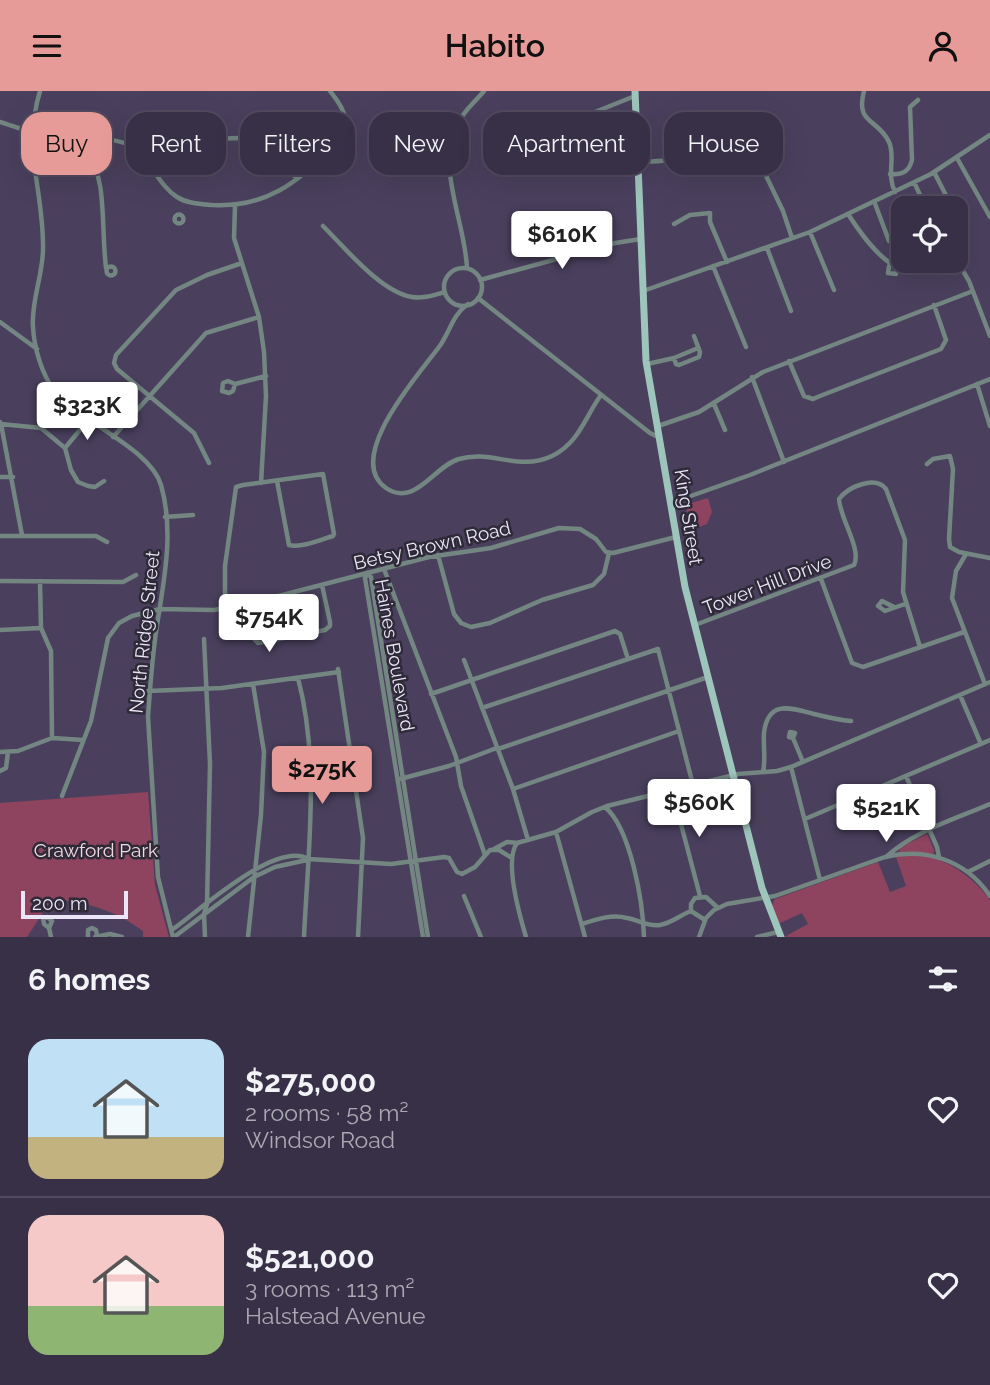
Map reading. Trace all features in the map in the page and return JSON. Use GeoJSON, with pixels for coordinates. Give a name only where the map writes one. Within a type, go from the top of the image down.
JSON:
{"type":"FeatureCollection","features":[{"type":"Feature","properties":{"kind":"main road","name":"King Street"},"geometry":{"type":"LineString","coordinates":[[635,93],[636,112]]}},
{"type":"Feature","properties":{"kind":"main road","name":"King Street"},"geometry":{"type":"LineString","coordinates":[[639,175],[647,364],[685,587],[765,898],[779,934]]}},
{"type":"Feature","properties":{"kind":"street","name":"North Ridge Street"},"geometry":{"type":"LineString","coordinates":[[36,112],[40,91]]}},
{"type":"Feature","properties":{"kind":"street"},"geometry":{"type":"LineString","coordinates":[[112,142],[132,147],[172,193],[185,201],[235,205],[271,195],[315,165],[335,143],[344,128],[345,118],[343,108],[330,91]]}},
{"type":"Feature","properties":{"kind":"street"},"geometry":{"type":"LineString","coordinates":[[467,268],[466,244],[449,171],[449,150],[461,117],[484,91]]}},
{"type":"Feature","properties":{"kind":"street"},"geometry":{"type":"LineString","coordinates":[[864,91],[861,103],[863,115],[890,144],[890,174],[895,192]]}},
{"type":"Feature","properties":{"kind":"street"},"geometry":{"type":"LineString","coordinates":[[593,112],[635,93]]}},
{"type":"Feature","properties":{"kind":"street"},"geometry":{"type":"LineString","coordinates":[[890,174],[902,173],[910,167],[910,109],[911,104],[918,100]]}},
{"type":"Feature","properties":{"kind":"street"},"geometry":{"type":"LineString","coordinates":[[0,122],[21,129]]}},
{"type":"Feature","properties":{"kind":"street"},"geometry":{"type":"LineString","coordinates":[[643,291],[810,232],[914,183],[990,135]]}},
{"type":"Feature","properties":{"kind":"street"},"geometry":{"type":"LineString","coordinates":[[226,139],[262,143],[276,154],[296,179]]}},
{"type":"Feature","properties":{"kind":"street"},"geometry":{"type":"LineString","coordinates":[[650,162],[699,155],[757,157],[783,211],[792,238]]}},
{"type":"Feature","properties":{"kind":"street"},"geometry":{"type":"LineString","coordinates":[[957,157],[990,217]]}},
{"type":"Feature","properties":{"kind":"street"},"geometry":{"type":"LineString","coordinates":[[934,172],[946,196]]}},
{"type":"Feature","properties":{"kind":"street","name":"North Ridge Street"},"geometry":{"type":"LineString","coordinates":[[36,175],[43,263],[32,319],[44,372],[51,386],[66,403],[145,461],[161,486],[167,562],[148,691],[158,877],[174,937]]}},
{"type":"Feature","properties":{"kind":"street"},"geometry":{"type":"LineString","coordinates":[[99,175],[106,268]]}},
{"type":"Feature","properties":{"kind":"street"},"geometry":{"type":"LineString","coordinates":[[914,183],[920,196]]}},
{"type":"Feature","properties":{"kind":"street"},"geometry":{"type":"LineString","coordinates":[[180,213],[185,201]]}},
{"type":"Feature","properties":{"kind":"street"},"geometry":{"type":"LineString","coordinates":[[874,201],[889,241]]}},
{"type":"Feature","properties":{"kind":"street"},"geometry":{"type":"LineString","coordinates":[[235,205],[234,238],[259,317],[266,376],[261,483]]}},
{"type":"Feature","properties":{"kind":"street"},"geometry":{"type":"LineString","coordinates":[[674,224],[690,215],[710,213],[710,222],[727,262]]}},
{"type":"Feature","properties":{"kind":"street"},"geometry":{"type":"LineString","coordinates":[[848,214],[889,266]]}},
{"type":"Feature","properties":{"kind":"street"},"geometry":{"type":"LineString","coordinates":[[323,226],[394,291],[415,298],[445,292]]}},
{"type":"Feature","properties":{"kind":"street"},"geometry":{"type":"LineString","coordinates":[[810,232],[834,290]]}},
{"type":"Feature","properties":{"kind":"street"},"geometry":{"type":"LineString","coordinates":[[480,280],[615,243],[641,239]]}},
{"type":"Feature","properties":{"kind":"street"},"geometry":{"type":"LineString","coordinates":[[767,248],[791,311]]}},
{"type":"Feature","properties":{"kind":"street"},"geometry":{"type":"LineString","coordinates":[[209,463],[194,433],[117,369],[114,363],[116,355],[176,290],[207,275],[242,263]]}},
{"type":"Feature","properties":{"kind":"street"},"geometry":{"type":"LineString","coordinates":[[713,266],[746,347]]}},
{"type":"Feature","properties":{"kind":"street"},"geometry":{"type":"LineString","coordinates":[[454,317],[478,298],[481,289],[480,280],[467,268],[458,268],[451,272],[445,281],[445,292],[452,302],[454,317],[447,336],[397,402],[380,436],[374,456],[374,470],[379,481],[390,490],[402,493],[414,491],[447,463],[463,457],[521,463],[551,456],[567,446],[580,431],[601,395]]}},
{"type":"Feature","properties":{"kind":"street"},"geometry":{"type":"LineString","coordinates":[[963,273],[990,336]]}},
{"type":"Feature","properties":{"kind":"street"},"geometry":{"type":"LineString","coordinates":[[658,426],[689,417],[714,404],[752,377],[789,361],[972,291]]}},
{"type":"Feature","properties":{"kind":"street"},"geometry":{"type":"LineString","coordinates":[[478,298],[650,433],[661,438]]}},
{"type":"Feature","properties":{"kind":"street"},"geometry":{"type":"LineString","coordinates":[[452,302],[468,305]]}},
{"type":"Feature","properties":{"kind":"street"},"geometry":{"type":"LineString","coordinates":[[789,361],[804,396],[813,399],[838,390],[941,349],[946,340],[934,305]]}},
{"type":"Feature","properties":{"kind":"street"},"geometry":{"type":"LineString","coordinates":[[113,437],[206,333],[259,317]]}},
{"type":"Feature","properties":{"kind":"street"},"geometry":{"type":"LineString","coordinates":[[0,322],[38,349]]}},
{"type":"Feature","properties":{"kind":"street"},"geometry":{"type":"LineString","coordinates":[[674,358],[674,362],[679,365],[700,355],[694,336]]}},
{"type":"Feature","properties":{"kind":"street"},"geometry":{"type":"LineString","coordinates":[[647,364],[674,358],[698,348]]}},
{"type":"Feature","properties":{"kind":"street"},"geometry":{"type":"LineString","coordinates":[[235,384],[266,376]]}},
{"type":"Feature","properties":{"kind":"street"},"geometry":{"type":"LineString","coordinates":[[752,377],[784,462]]}},
{"type":"Feature","properties":{"kind":"street"},"geometry":{"type":"LineString","coordinates":[[671,503],[784,462],[990,379]]}},
{"type":"Feature","properties":{"kind":"street"},"geometry":{"type":"LineString","coordinates":[[977,384],[990,426]]}},
{"type":"Feature","properties":{"kind":"street"},"geometry":{"type":"LineString","coordinates":[[714,404],[725,430]]}},
{"type":"Feature","properties":{"kind":"street"},"geometry":{"type":"LineString","coordinates":[[65,447],[88,420]]}},
{"type":"Feature","properties":{"kind":"street"},"geometry":{"type":"LineString","coordinates":[[22,535],[1,423],[41,428],[65,447],[71,470],[78,482],[95,487],[104,481]]}},
{"type":"Feature","properties":{"kind":"street"},"geometry":{"type":"LineString","coordinates":[[927,464],[933,459],[950,456],[953,469],[949,543],[954,551],[990,558]]}},
{"type":"Feature","properties":{"kind":"street"},"geometry":{"type":"LineString","coordinates":[[225,609],[225,566],[236,487],[323,474],[334,526],[333,536],[289,545],[277,481]]}},
{"type":"Feature","properties":{"kind":"street"},"geometry":{"type":"LineString","coordinates":[[0,477],[13,477]]}},
{"type":"Feature","properties":{"kind":"street","name":"Tower Hill Drive"},"geometry":{"type":"LineString","coordinates":[[694,626],[854,565],[855,550],[840,508],[840,497],[852,489],[879,482],[886,489],[905,540],[905,604],[920,647]]}},
{"type":"Feature","properties":{"kind":"street"},"geometry":{"type":"LineString","coordinates":[[165,517],[193,515]]}},
{"type":"Feature","properties":{"kind":"street","name":"Betsy Brown Road"},"geometry":{"type":"LineString","coordinates":[[62,796],[91,721],[104,651],[111,632],[119,623],[132,616],[160,609],[225,609],[438,555],[491,548],[567,527],[587,533],[609,553]]}},
{"type":"Feature","properties":{"kind":"street"},"geometry":{"type":"LineString","coordinates":[[0,536],[96,536],[107,542]]}},
{"type":"Feature","properties":{"kind":"street"},"geometry":{"type":"LineString","coordinates":[[438,555],[451,607],[461,623],[471,627],[542,600],[593,585],[604,575],[609,553],[676,537]]}},
{"type":"Feature","properties":{"kind":"street"},"geometry":{"type":"LineString","coordinates":[[173,929],[255,868],[272,862],[303,857],[391,864],[447,857],[457,872],[462,874],[475,867],[493,849],[507,842],[518,843],[556,832],[605,807],[619,803],[733,775],[791,767],[988,683],[964,632],[952,594],[956,571],[966,554]]}},
{"type":"Feature","properties":{"kind":"street"},"geometry":{"type":"LineString","coordinates":[[384,569],[457,763],[461,786],[485,855]]}},
{"type":"Feature","properties":{"kind":"street","name":"Haines Boulevard"},"geometry":{"type":"LineString","coordinates":[[367,573],[371,577],[423,937]]}},
{"type":"Feature","properties":{"kind":"street"},"geometry":{"type":"LineString","coordinates":[[0,581],[123,582],[136,575]]}},
{"type":"Feature","properties":{"kind":"street"},"geometry":{"type":"LineString","coordinates":[[821,579],[854,664],[863,667],[964,632]]}},
{"type":"Feature","properties":{"kind":"street"},"geometry":{"type":"LineString","coordinates":[[40,581],[41,628],[51,650],[52,738]]}},
{"type":"Feature","properties":{"kind":"street"},"geometry":{"type":"LineString","coordinates":[[248,604],[251,635],[258,643],[328,628],[330,622],[322,585]]}},
{"type":"Feature","properties":{"kind":"street"},"geometry":{"type":"LineString","coordinates":[[894,607],[905,604]]}},
{"type":"Feature","properties":{"kind":"street"},"geometry":{"type":"LineString","coordinates":[[0,630],[41,628]]}},
{"type":"Feature","properties":{"kind":"street"},"geometry":{"type":"LineString","coordinates":[[431,694],[615,631],[620,634],[628,659]]}},
{"type":"Feature","properties":{"kind":"street"},"geometry":{"type":"LineString","coordinates":[[204,639],[211,799],[205,937]]}},
{"type":"Feature","properties":{"kind":"street"},"geometry":{"type":"LineString","coordinates":[[482,708],[657,649],[694,785]]}},
{"type":"Feature","properties":{"kind":"street"},"geometry":{"type":"LineString","coordinates":[[464,660],[513,789],[528,840]]}},
{"type":"Feature","properties":{"kind":"street"},"geometry":{"type":"LineString","coordinates":[[148,691],[206,689],[338,671],[363,838],[358,937]]}},
{"type":"Feature","properties":{"kind":"street"},"geometry":{"type":"LineString","coordinates":[[400,779],[457,763],[708,677]]}},
{"type":"Feature","properties":{"kind":"street"},"geometry":{"type":"LineString","coordinates":[[298,678],[310,767],[304,937]]}},
{"type":"Feature","properties":{"kind":"street"},"geometry":{"type":"LineString","coordinates":[[248,937],[264,752],[253,684]]}},
{"type":"Feature","properties":{"kind":"street"},"geometry":{"type":"LineString","coordinates":[[960,695],[981,744]]}},
{"type":"Feature","properties":{"kind":"street"},"geometry":{"type":"LineString","coordinates":[[763,772],[766,726],[769,717],[777,711],[784,707],[794,707],[851,721]]}},
{"type":"Feature","properties":{"kind":"street"},"geometry":{"type":"LineString","coordinates":[[513,789],[679,731]]}},
{"type":"Feature","properties":{"kind":"street"},"geometry":{"type":"LineString","coordinates":[[0,752],[18,751],[52,738],[83,740]]}},
{"type":"Feature","properties":{"kind":"street"},"geometry":{"type":"LineString","coordinates":[[793,738],[803,762]]}},
{"type":"Feature","properties":{"kind":"street"},"geometry":{"type":"LineString","coordinates":[[805,819],[990,740]]}},
{"type":"Feature","properties":{"kind":"street"},"geometry":{"type":"LineString","coordinates":[[0,771],[6,768],[8,752]]}},
{"type":"Feature","properties":{"kind":"street"},"geometry":{"type":"LineString","coordinates":[[791,767],[820,880]]}},
{"type":"Feature","properties":{"kind":"street"},"geometry":{"type":"LineString","coordinates":[[906,776],[939,857]]}},
{"type":"Feature","properties":{"kind":"street"},"geometry":{"type":"LineString","coordinates":[[672,790],[700,896]]}},
{"type":"Feature","properties":{"kind":"street"},"geometry":{"type":"LineString","coordinates":[[616,817],[619,803]]}},
{"type":"Feature","properties":{"kind":"street"},"geometry":{"type":"LineString","coordinates":[[885,857],[929,830],[990,804]]}},
{"type":"Feature","properties":{"kind":"street"},"geometry":{"type":"LineString","coordinates":[[605,807],[616,817],[636,875],[644,937]]}},
{"type":"Feature","properties":{"kind":"street"},"geometry":{"type":"LineString","coordinates":[[556,832],[585,937]]}},
{"type":"Feature","properties":{"kind":"street"},"geometry":{"type":"LineString","coordinates":[[518,843],[514,848],[513,858],[516,894],[526,937]]}},
{"type":"Feature","properties":{"kind":"street"},"geometry":{"type":"LineString","coordinates":[[493,849],[513,858]]}},
{"type":"Feature","properties":{"kind":"street"},"geometry":{"type":"LineString","coordinates":[[699,937],[705,920],[718,908],[735,902],[765,898],[885,857],[911,853],[939,857],[968,872],[990,895]]}},
{"type":"Feature","properties":{"kind":"street"},"geometry":{"type":"LineString","coordinates":[[174,937],[254,877],[275,867],[302,863],[308,859]]}},
{"type":"Feature","properties":{"kind":"street","name":"Haines Boulevard"},"geometry":{"type":"LineString","coordinates":[[413,860],[428,937]]}},
{"type":"Feature","properties":{"kind":"street"},"geometry":{"type":"LineString","coordinates":[[968,872],[990,861]]}},
{"type":"Feature","properties":{"kind":"street"},"geometry":{"type":"LineString","coordinates":[[464,896],[481,937]]}},
{"type":"Feature","properties":{"kind":"street"},"geometry":{"type":"LineString","coordinates":[[700,896],[709,899],[718,908]]}},
{"type":"Feature","properties":{"kind":"street"},"geometry":{"type":"LineString","coordinates":[[691,911],[692,901],[700,896]]}},
{"type":"Feature","properties":{"kind":"street"},"geometry":{"type":"LineString","coordinates":[[582,924],[614,916],[651,925],[667,924],[691,911]]}},
{"type":"Feature","properties":{"kind":"street"},"geometry":{"type":"LineString","coordinates":[[691,911],[705,920]]}},
{"type":"Feature","properties":{"kind":"street"},"geometry":{"type":"LineString","coordinates":[[49,928],[51,937]]}},
{"type":"Feature","properties":{"kind":"street"},"geometry":{"type":"LineString","coordinates":[[88,935],[88,930],[94,928],[96,936],[110,934],[122,937]]}},
{"type":"Feature","properties":{"kind":"street"},"geometry":{"type":"LineString","coordinates":[[757,937],[779,934]]}},
{"type":"Feature","properties":{"kind":"green space"},"geometry":{"type":"Polygon","coordinates":[[[708,498],[712,512],[707,524],[692,530],[686,508],[688,504],[708,498]]]}},
{"type":"Feature","properties":{"kind":"green space","name":"Crawford Park"},"geometry":{"type":"Polygon","coordinates":[[[148,792],[155,885],[169,937],[143,937],[143,931],[111,913],[76,902],[52,899],[27,937],[0,937],[0,803],[148,792]]]}},
{"type":"Feature","properties":{"kind":"green space"},"geometry":{"type":"Polygon","coordinates":[[[927,834],[934,850],[933,858],[964,873],[988,897],[990,937],[784,937],[808,924],[802,913],[778,924],[772,905],[775,899],[878,862],[890,892],[906,886],[896,857],[901,847],[927,834]]]}}]}
